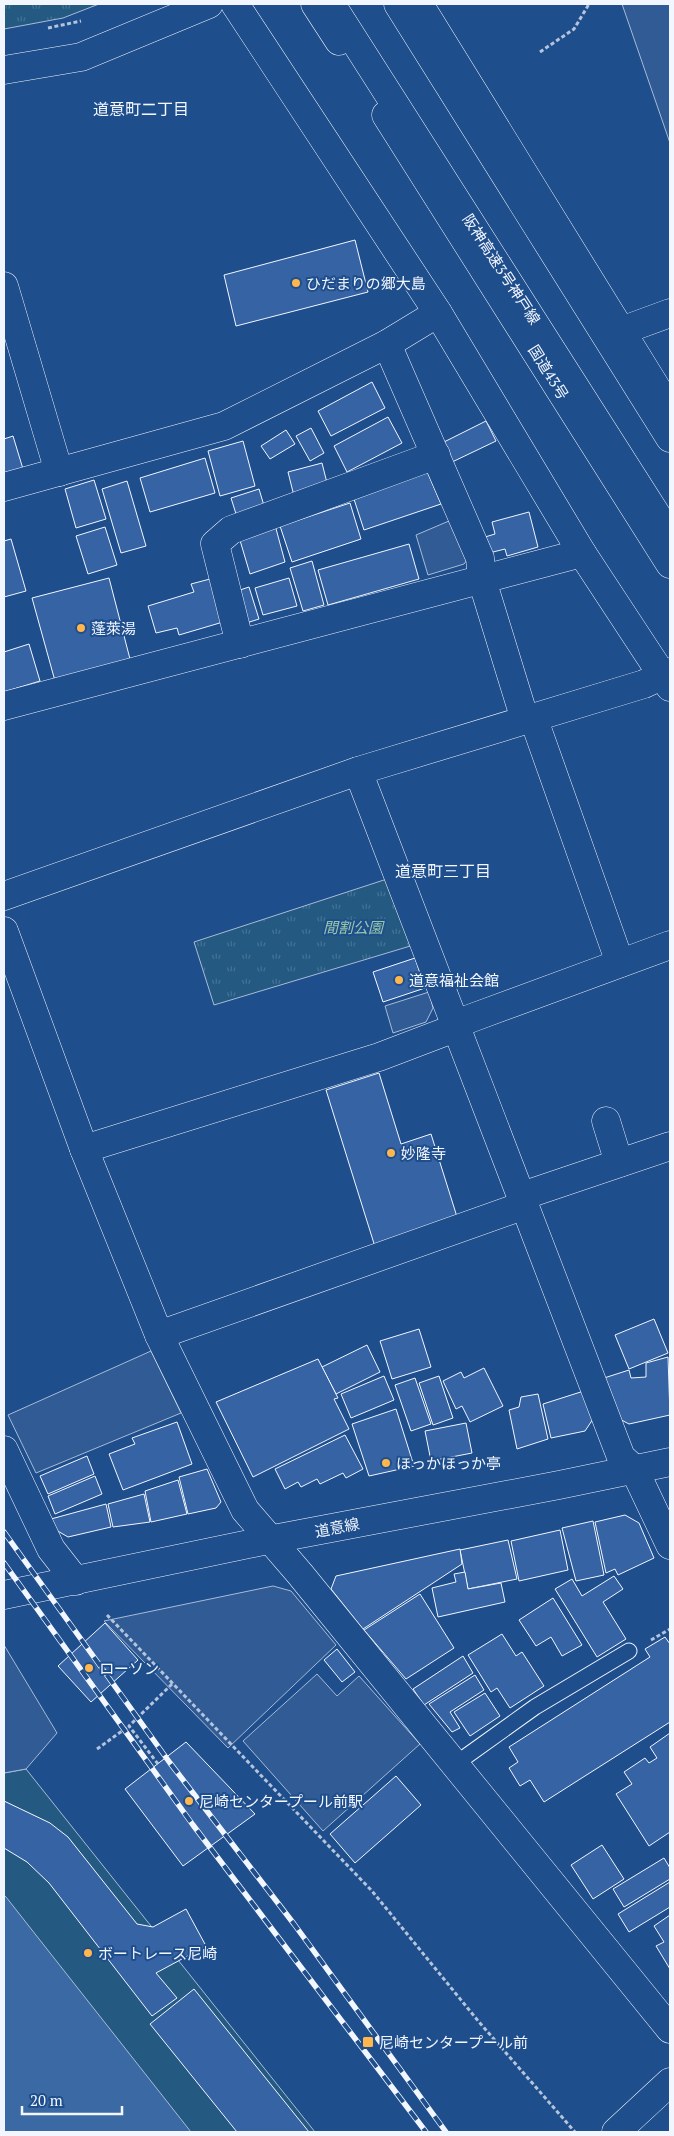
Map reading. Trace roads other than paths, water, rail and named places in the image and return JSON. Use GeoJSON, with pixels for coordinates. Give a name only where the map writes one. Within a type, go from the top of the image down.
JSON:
{"type":"FeatureCollection","features":[{"type":"Feature","properties":{"kind":"main road"},"geometry":{"type":"LineString","coordinates":[[4,70],[81,57],[209,4]]}},
{"type":"Feature","properties":{"kind":"main road"},"geometry":{"type":"LineString","coordinates":[[4,896],[358,771],[668,678],[582,553],[438,313],[235,4]]}},
{"type":"Feature","properties":{"kind":"main road","name":"国道43号"},"geometry":{"type":"LineString","coordinates":[[315,4],[670,564]]}},
{"type":"Feature","properties":{"kind":"main road","name":"阪神高速3号神戸線"},"geometry":{"type":"LineString","coordinates":[[331,4],[670,536]]}},
{"type":"Feature","properties":{"kind":"main road"},"geometry":{"type":"LineString","coordinates":[[398,4],[670,438]]}},
{"type":"Feature","properties":{"kind":"main road"},"geometry":{"type":"LineString","coordinates":[[419,4],[670,410]]}},
{"type":"Feature","properties":{"kind":"main road"},"geometry":{"type":"LineString","coordinates":[[4,286],[59,472]]}},
{"type":"Feature","properties":{"kind":"main road"},"geometry":{"type":"LineString","coordinates":[[4,487],[224,426],[387,344],[438,313]]}},
{"type":"Feature","properties":{"kind":"main road"},"geometry":{"type":"LineString","coordinates":[[621,331],[670,313]]}},
{"type":"Feature","properties":{"kind":"main road"},"geometry":{"type":"LineString","coordinates":[[387,344],[480,558],[482,580],[529,719],[620,963]]}},
{"type":"Feature","properties":{"kind":"main road"},"geometry":{"type":"LineString","coordinates":[[240,644],[215,544],[231,530],[436,455]]}},
{"type":"Feature","properties":{"kind":"main road"},"geometry":{"type":"LineString","coordinates":[[4,706],[582,553]]}},
{"type":"Feature","properties":{"kind":"main road"},"geometry":{"type":"LineString","coordinates":[[358,771],[621,1457],[634,1469],[670,1544]]}},
{"type":"Feature","properties":{"kind":"main road"},"geometry":{"type":"LineString","coordinates":[[4,931],[84,1149],[159,1335],[245,1510],[268,1540],[300,1574],[454,1766],[670,2029]]}},
{"type":"Feature","properties":{"kind":"main road"},"geometry":{"type":"LineString","coordinates":[[84,1149],[379,1057],[457,1026],[469,1019],[670,945]]}},
{"type":"Feature","properties":{"kind":"main road"},"geometry":{"type":"LineString","coordinates":[[606,1121],[619,1163]]}},
{"type":"Feature","properties":{"kind":"main road"},"geometry":{"type":"LineString","coordinates":[[159,1335],[619,1163],[670,1146]]}},
{"type":"Feature","properties":{"kind":"main road"},"geometry":{"type":"LineString","coordinates":[[4,1450],[51,1549],[76,1581]]}},
{"type":"Feature","properties":{"kind":"main road","name":"道意線"},"geometry":{"type":"LineString","coordinates":[[4,1595],[268,1540],[670,1462]]}},
{"type":"Feature","properties":{"kind":"main road"},"geometry":{"type":"LineString","coordinates":[[616,2132],[670,2082]]}},
{"type":"Feature","properties":{"kind":"lane"},"geometry":{"type":"LineString","coordinates":[[454,1766],[535,1707],[629,1651]]}},
{"type":"Feature","properties":{"kind":"railway"},"geometry":{"type":"LineString","coordinates":[[4,1532],[170,1763],[294,1924],[446,2132]]}},
{"type":"Feature","properties":{"kind":"railway"},"geometry":{"type":"LineString","coordinates":[[4,1563],[193,1825],[426,2132]]}},
{"type":"Feature","properties":{"kind":"place","name":"ひだまりの郷大島"},"geometry":{"type":"Point","coordinates":[296,283]}},
{"type":"Feature","properties":{"kind":"place","name":"蓬萊湯"},"geometry":{"type":"Point","coordinates":[81,628]}},
{"type":"Feature","properties":{"kind":"place","name":"道意福祉会館"},"geometry":{"type":"Point","coordinates":[399,980]}},
{"type":"Feature","properties":{"kind":"place","name":"妙隆寺"},"geometry":{"type":"Point","coordinates":[391,1153]}},
{"type":"Feature","properties":{"kind":"place","name":"ほっかほっか亭"},"geometry":{"type":"Point","coordinates":[386,1463]}},
{"type":"Feature","properties":{"kind":"place","name":"ローソン"},"geometry":{"type":"Point","coordinates":[89,1668]}},
{"type":"Feature","properties":{"kind":"place","name":"尼崎センタープール前駅"},"geometry":{"type":"Point","coordinates":[189,1801]}},
{"type":"Feature","properties":{"kind":"place","name":"ボートレース尼崎"},"geometry":{"type":"Point","coordinates":[88,1953]}},
{"type":"Feature","properties":{"kind":"place","name":"尼崎センタープール前"},"geometry":{"type":"Point","coordinates":[368,2042]}},
{"type":"Feature","properties":{"kind":"district","name":"道意町二丁目"},"geometry":{"type":"Point","coordinates":[141,109]}},
{"type":"Feature","properties":{"kind":"district","name":"道意町三丁目"},"geometry":{"type":"Point","coordinates":[443,871]}},
{"type":"Feature","properties":{"kind":"park label","name":"間割公園"},"geometry":{"type":"Point","coordinates":[353,927]}}]}
